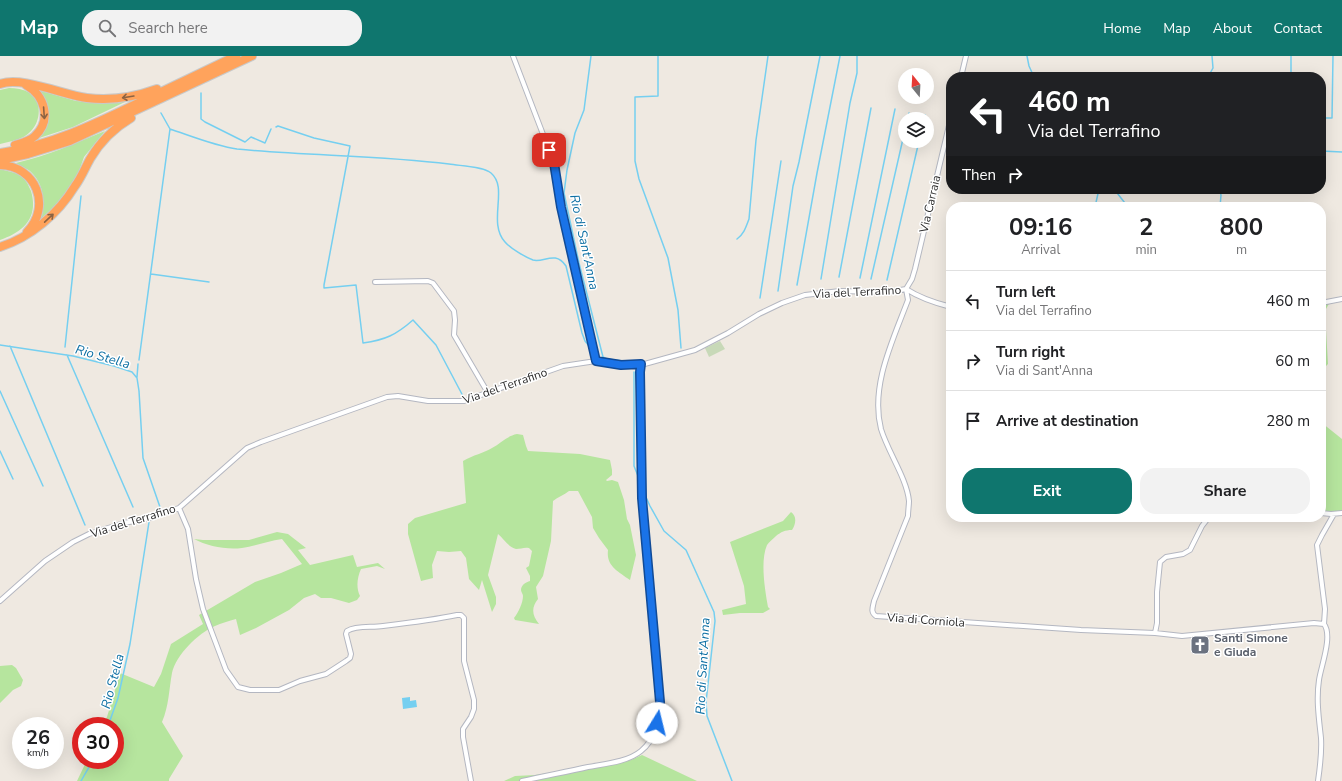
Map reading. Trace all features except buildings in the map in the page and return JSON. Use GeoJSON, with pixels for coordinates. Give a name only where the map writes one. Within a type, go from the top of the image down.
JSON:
{"type":"FeatureCollection","features":[{"type":"Feature","properties":{"kind":"highway"},"geometry":{"type":"LineString","coordinates":[[0,153],[31,147],[74,132],[236,56]]}},
{"type":"Feature","properties":{"kind":"highway"},"geometry":{"type":"LineString","coordinates":[[0,160],[28,154],[70,141],[252,56]]}},
{"type":"Feature","properties":{"kind":"highway"},"geometry":{"type":"LineString","coordinates":[[0,84],[9,82],[22,83],[80,97],[103,99],[140,94],[192,77]]}},
{"type":"Feature","properties":{"kind":"highway"},"geometry":{"type":"LineString","coordinates":[[0,150],[31,139],[40,131],[44,123],[45,113],[42,101],[34,90],[22,83]]}},
{"type":"Feature","properties":{"kind":"highway"},"geometry":{"type":"LineString","coordinates":[[0,247],[28,234],[45,221],[63,203],[76,185],[96,150],[112,132],[129,119],[171,94]]}},
{"type":"Feature","properties":{"kind":"highway"},"geometry":{"type":"LineString","coordinates":[[0,165],[11,166],[21,170],[30,179],[38,193],[39,205],[36,218],[30,229],[17,240]]}},
{"type":"Feature","properties":{"kind":"street"},"geometry":{"type":"LineString","coordinates":[[513,56],[554,163],[561,207],[596,361]]}},
{"type":"Feature","properties":{"kind":"street"},"geometry":{"type":"LineString","coordinates":[[961,72],[966,56]]}},
{"type":"Feature","properties":{"kind":"street","name":"Via Carraia"},"geometry":{"type":"LineString","coordinates":[[906,289],[912,279],[946,138]]}},
{"type":"Feature","properties":{"kind":"street"},"geometry":{"type":"LineString","coordinates":[[375,282],[428,280],[433,283],[454,311],[454,335],[488,393]]}},
{"type":"Feature","properties":{"kind":"street","name":"Via del Terrafino"},"geometry":{"type":"LineString","coordinates":[[0,601],[45,561],[73,542],[89,534],[124,523],[150,518],[178,508],[247,448],[387,397],[398,396],[428,401],[457,402],[488,393],[563,366],[596,361],[621,365],[641,364],[695,350],[728,333],[759,314],[782,303],[805,295],[840,291],[877,292],[906,289],[916,296],[946,306]]}},
{"type":"Feature","properties":{"kind":"street","name":"Via di Corniola"},"geometry":{"type":"LineString","coordinates":[[906,289],[908,300],[882,374],[878,404],[882,431],[906,487],[909,501],[908,516],[874,601],[872,610],[873,614],[876,616],[920,620],[1155,633]]}},
{"type":"Feature","properties":{"kind":"street"},"geometry":{"type":"LineString","coordinates":[[1326,302],[1342,299]]}},
{"type":"Feature","properties":{"kind":"street"},"geometry":{"type":"LineString","coordinates":[[522,781],[614,762],[631,757],[640,752],[649,742],[655,731],[659,716],[660,702],[642,498],[641,364]]}},
{"type":"Feature","properties":{"kind":"street"},"geometry":{"type":"LineString","coordinates":[[178,508],[187,526],[203,609],[226,670],[238,688],[250,690],[280,690],[326,674],[350,658],[351,654],[346,634],[347,631],[352,628],[383,626],[461,615],[464,618],[464,661],[474,700],[474,709],[471,717],[463,729],[463,737],[471,781]]}},
{"type":"Feature","properties":{"kind":"street"},"geometry":{"type":"LineString","coordinates":[[1326,513],[1342,513]]}},
{"type":"Feature","properties":{"kind":"street"},"geometry":{"type":"LineString","coordinates":[[1318,781],[1321,765],[1321,748],[1318,692],[1327,641],[1327,630],[1324,624],[1325,609],[1317,545],[1334,514]]}},
{"type":"Feature","properties":{"kind":"street"},"geometry":{"type":"LineString","coordinates":[[1205,522],[1190,550],[1184,554],[1166,557],[1160,562],[1157,592],[1157,623],[1155,633],[1182,636],[1314,623],[1324,624]]}},
{"type":"Feature","properties":{"kind":"green space"},"geometry":{"type":"Polygon","coordinates":[[[9,88],[30,93],[37,101],[39,111],[37,122],[28,134],[17,140],[0,144],[0,90],[9,88]]]}},
{"type":"Feature","properties":{"kind":"green space"},"geometry":{"type":"Polygon","coordinates":[[[38,90],[76,101],[105,103],[127,101],[73,127],[36,139],[45,127],[49,115],[47,103],[38,90]]]}},
{"type":"Feature","properties":{"kind":"green space"},"geometry":{"type":"Polygon","coordinates":[[[105,131],[84,157],[77,177],[59,203],[37,222],[43,201],[39,183],[30,171],[16,163],[50,153],[105,131]]]}},
{"type":"Feature","properties":{"kind":"green space"},"geometry":{"type":"Polygon","coordinates":[[[0,169],[23,177],[31,191],[33,209],[27,223],[22,228],[16,233],[0,240],[0,169]]]}},
{"type":"Feature","properties":{"kind":"green space"},"geometry":{"type":"Polygon","coordinates":[[[1331,300],[1326,309],[1326,302],[1331,300]]]}},
{"type":"Feature","properties":{"kind":"green space"},"geometry":{"type":"Polygon","coordinates":[[[1326,330],[1328,364],[1326,366],[1326,330]]]}},
{"type":"Feature","properties":{"kind":"green space"},"geometry":{"type":"Polygon","coordinates":[[[720,341],[725,349],[709,357],[705,348],[720,341]]]}},
{"type":"Feature","properties":{"kind":"green space"},"geometry":{"type":"Polygon","coordinates":[[[1326,426],[1342,439],[1342,512],[1326,513],[1326,426]]]}},
{"type":"Feature","properties":{"kind":"green space"},"geometry":{"type":"Polygon","coordinates":[[[517,434],[523,435],[528,451],[580,454],[610,460],[612,475],[606,480],[618,482],[624,500],[636,555],[630,580],[617,571],[611,564],[608,556],[608,550],[593,528],[592,517],[578,491],[569,491],[553,501],[551,541],[543,576],[536,587],[538,599],[533,608],[535,618],[539,624],[515,620],[514,618],[519,611],[522,602],[523,596],[521,588],[525,583],[530,581],[530,576],[526,568],[529,566],[532,551],[529,548],[513,548],[498,534],[488,575],[496,597],[496,604],[492,612],[482,580],[479,590],[469,579],[466,558],[461,551],[437,551],[432,565],[433,578],[421,581],[408,534],[408,524],[415,518],[466,503],[463,461],[489,450],[507,438],[517,434]]]}},
{"type":"Feature","properties":{"kind":"green space"},"geometry":{"type":"Polygon","coordinates":[[[791,512],[795,520],[792,530],[787,530],[776,536],[767,545],[765,552],[763,567],[768,607],[770,609],[763,613],[723,615],[722,610],[746,604],[744,586],[730,542],[783,521],[791,512]]]}},
{"type":"Feature","properties":{"kind":"green space"},"geometry":{"type":"Polygon","coordinates":[[[277,532],[288,534],[306,548],[298,550],[310,565],[353,555],[357,567],[378,563],[385,569],[377,566],[361,569],[358,583],[360,596],[357,600],[349,603],[331,598],[321,598],[315,594],[304,598],[289,610],[240,635],[236,619],[208,629],[195,639],[183,652],[174,666],[162,722],[183,756],[169,781],[77,781],[83,769],[124,769],[124,717],[107,717],[120,673],[154,687],[161,674],[171,644],[203,624],[199,615],[255,582],[302,564],[282,539],[247,547],[230,548],[205,544],[194,539],[249,540],[277,532]]]}},
{"type":"Feature","properties":{"kind":"green space"},"geometry":{"type":"Polygon","coordinates":[[[12,665],[16,668],[23,680],[21,686],[13,690],[0,703],[0,666],[12,665]]]}},
{"type":"Feature","properties":{"kind":"green space"},"geometry":{"type":"Polygon","coordinates":[[[642,755],[697,781],[504,781],[515,776],[535,775],[631,760],[642,755]]]}},
{"type":"Feature","properties":{"kind":"water"},"geometry":{"type":"Polygon","coordinates":[[[410,697],[410,701],[416,700],[417,707],[403,709],[402,698],[410,697]]]}},
{"type":"Feature","properties":{"kind":"waterway","name":"Rio di Sant'Anna"},"geometry":{"type":"LineString","coordinates":[[591,56],[584,110],[575,133],[564,193],[579,263],[603,357],[607,359],[631,362]]}},
{"type":"Feature","properties":{"kind":"waterway"},"geometry":{"type":"LineString","coordinates":[[658,56],[658,96],[635,97],[635,161],[639,179],[668,258],[678,310],[681,348]]}},
{"type":"Feature","properties":{"kind":"waterway"},"geometry":{"type":"LineString","coordinates":[[737,239],[743,233],[749,219],[756,140],[768,56]]}},
{"type":"Feature","properties":{"kind":"waterway"},"geometry":{"type":"LineString","coordinates":[[778,291],[793,186],[820,56]]}},
{"type":"Feature","properties":{"kind":"waterway"},"geometry":{"type":"LineString","coordinates":[[797,285],[840,56]]}},
{"type":"Feature","properties":{"kind":"waterway"},"geometry":{"type":"LineString","coordinates":[[821,279],[850,103],[857,73],[857,56]]}},
{"type":"Feature","properties":{"kind":"waterway"},"geometry":{"type":"LineString","coordinates":[[1027,56],[1032,72]]}},
{"type":"Feature","properties":{"kind":"waterway"},"geometry":{"type":"LineString","coordinates":[[1211,72],[1213,68],[1212,56]]}},
{"type":"Feature","properties":{"kind":"waterway"},"geometry":{"type":"LineString","coordinates":[[1291,56],[1291,72]]}},
{"type":"Feature","properties":{"kind":"waterway"},"geometry":{"type":"LineString","coordinates":[[1326,118],[1332,118],[1333,56]]}},
{"type":"Feature","properties":{"kind":"waterway"},"geometry":{"type":"LineString","coordinates":[[201,93],[201,119],[205,122],[245,142],[251,137],[265,143],[271,129]]}},
{"type":"Feature","properties":{"kind":"waterway"},"geometry":{"type":"LineString","coordinates":[[839,277],[871,108]]}},
{"type":"Feature","properties":{"kind":"waterway"},"geometry":{"type":"LineString","coordinates":[[860,278],[895,109]]}},
{"type":"Feature","properties":{"kind":"waterway"},"geometry":{"type":"LineString","coordinates":[[139,360],[170,129],[161,113]]}},
{"type":"Feature","properties":{"kind":"waterway"},"geometry":{"type":"LineString","coordinates":[[276,127],[278,126],[314,138],[350,146],[324,288],[356,285],[363,343],[390,336],[401,330],[413,320],[436,345],[464,398]]}},
{"type":"Feature","properties":{"kind":"waterway"},"geometry":{"type":"LineString","coordinates":[[170,129],[229,148],[423,161],[471,167],[482,169],[491,173],[496,179],[498,187],[499,196],[497,215],[500,234],[510,247],[530,259],[537,260],[554,258],[562,261],[566,266],[582,333],[589,346]]}},
{"type":"Feature","properties":{"kind":"waterway"},"geometry":{"type":"LineString","coordinates":[[871,279],[901,148]]}},
{"type":"Feature","properties":{"kind":"waterway"},"geometry":{"type":"LineString","coordinates":[[887,280],[917,148]]}},
{"type":"Feature","properties":{"kind":"waterway"},"geometry":{"type":"LineString","coordinates":[[1326,151],[1342,152]]}},
{"type":"Feature","properties":{"kind":"waterway"},"geometry":{"type":"LineString","coordinates":[[760,298],[781,161]]}},
{"type":"Feature","properties":{"kind":"waterway"},"geometry":{"type":"LineString","coordinates":[[1096,202],[1098,194]]}},
{"type":"Feature","properties":{"kind":"waterway"},"geometry":{"type":"LineString","coordinates":[[1118,194],[1124,202]]}},
{"type":"Feature","properties":{"kind":"waterway"},"geometry":{"type":"LineString","coordinates":[[1220,202],[1221,194]]}},
{"type":"Feature","properties":{"kind":"waterway"},"geometry":{"type":"LineString","coordinates":[[65,347],[81,196]]}},
{"type":"Feature","properties":{"kind":"waterway"},"geometry":{"type":"LineString","coordinates":[[151,274],[209,282]]}},
{"type":"Feature","properties":{"kind":"waterway","name":"Rio Stella"},"geometry":{"type":"LineString","coordinates":[[0,345],[73,356],[132,372],[137,378],[139,391],[143,458],[161,510]]}},
{"type":"Feature","properties":{"kind":"waterway"},"geometry":{"type":"LineString","coordinates":[[10,346],[85,525]]}},
{"type":"Feature","properties":{"kind":"waterway"},"geometry":{"type":"LineString","coordinates":[[67,355],[133,507]]}},
{"type":"Feature","properties":{"kind":"waterway"},"geometry":{"type":"LineString","coordinates":[[137,377],[138,364]]}},
{"type":"Feature","properties":{"kind":"waterway","name":"Rio di Sant'Anna"},"geometry":{"type":"LineString","coordinates":[[634,372],[634,466],[638,476]]}},
{"type":"Feature","properties":{"kind":"waterway"},"geometry":{"type":"LineString","coordinates":[[0,391],[43,486]]}},
{"type":"Feature","properties":{"kind":"waterway"},"geometry":{"type":"LineString","coordinates":[[0,451],[13,479]]}},
{"type":"Feature","properties":{"kind":"waterway","name":"Rio di Sant'Anna"},"geometry":{"type":"LineString","coordinates":[[645,495],[664,531],[686,550],[714,612],[715,621],[706,702],[707,716],[732,781]]}},
{"type":"Feature","properties":{"kind":"waterway","name":"Rio Stella"},"geometry":{"type":"LineString","coordinates":[[111,717],[118,698],[130,644],[149,522]]}},
{"type":"Feature","properties":{"kind":"waterway","name":"Rio Stella"},"geometry":{"type":"LineString","coordinates":[[81,781],[88,769]]}},
{"type":"Feature","properties":{"kind":"place","name":"Santi Simone e Giuda"},"geometry":{"type":"Point","coordinates":[1200,645]}},
{"type":"Feature","properties":{"kind":"route"},"geometry":{"type":"LineString","coordinates":[[549,150],[554,163],[561,207],[596,361],[630,366],[641,364],[642,498],[660,702],[657,723]]}}]}
